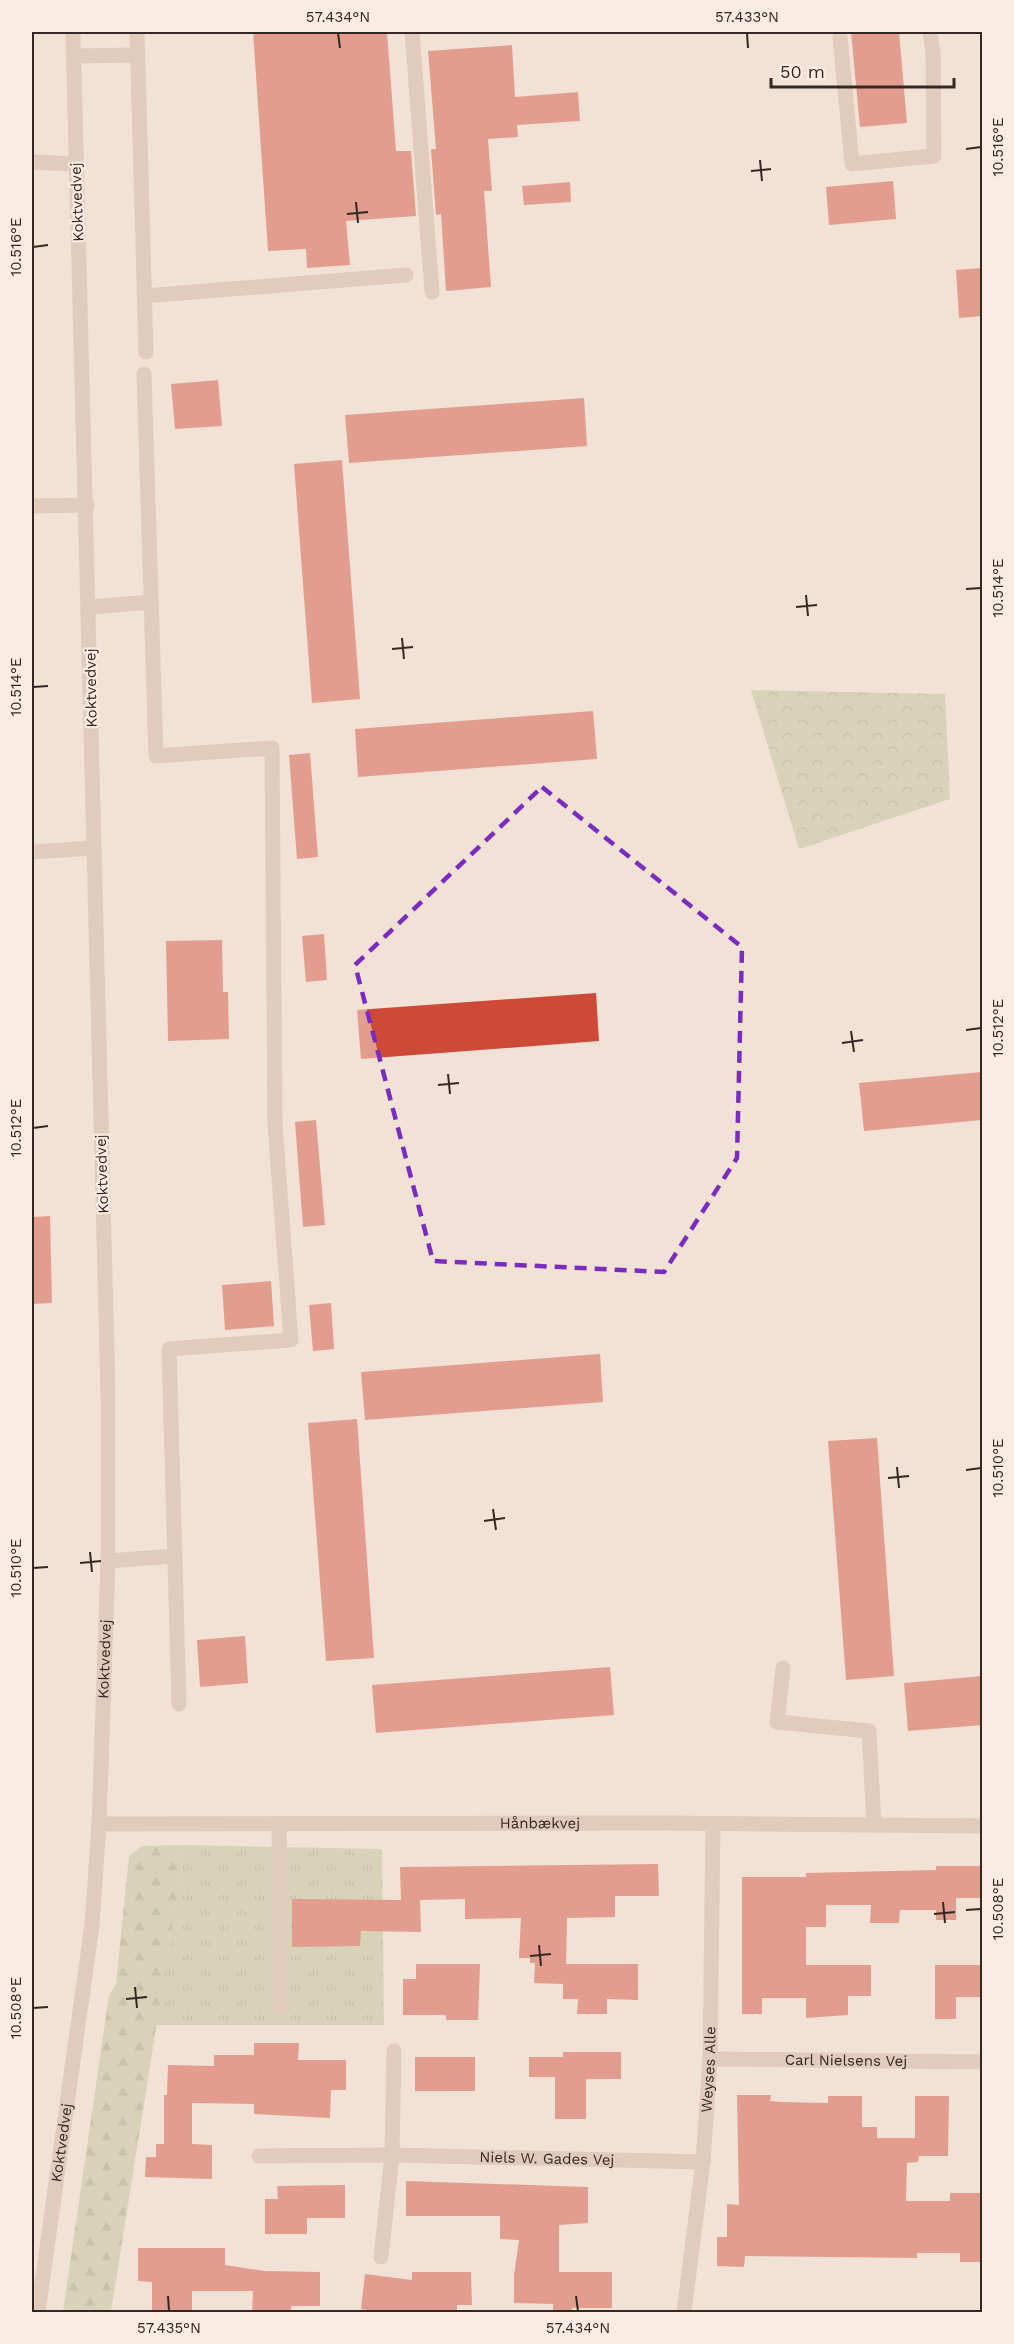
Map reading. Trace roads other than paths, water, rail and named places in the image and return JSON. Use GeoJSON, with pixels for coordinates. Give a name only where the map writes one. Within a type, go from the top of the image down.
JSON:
{"type":"FeatureCollection","features":[{"type":"Feature","properties":{"kind":"street","name":"Koktvedvej"},"geometry":{"type":"LineString","coordinates":[[38,2313],[85,1981],[99,1824],[108,1561],[108,1393],[74,32]]}},
{"type":"Feature","properties":{"kind":"street"},"geometry":{"type":"LineString","coordinates":[[137,32],[146,352]]}},
{"type":"Feature","properties":{"kind":"street"},"geometry":{"type":"LineString","coordinates":[[412,32],[432,292]]}},
{"type":"Feature","properties":{"kind":"street"},"geometry":{"type":"LineString","coordinates":[[840,37],[852,164],[934,156],[933,52],[930,32]]}},
{"type":"Feature","properties":{"kind":"street"},"geometry":{"type":"LineString","coordinates":[[74,56],[136,55]]}},
{"type":"Feature","properties":{"kind":"street"},"geometry":{"type":"LineString","coordinates":[[32,162],[76,164]]}},
{"type":"Feature","properties":{"kind":"street"},"geometry":{"type":"LineString","coordinates":[[144,296],[406,275]]}},
{"type":"Feature","properties":{"kind":"street"},"geometry":{"type":"LineString","coordinates":[[144,374],[156,756],[272,748],[275,1125],[291,1340],[169,1349],[179,1704]]}},
{"type":"Feature","properties":{"kind":"street"},"geometry":{"type":"LineString","coordinates":[[32,506],[87,505]]}},
{"type":"Feature","properties":{"kind":"street"},"geometry":{"type":"LineString","coordinates":[[89,606],[151,602]]}},
{"type":"Feature","properties":{"kind":"street"},"geometry":{"type":"LineString","coordinates":[[32,852],[94,848]]}},
{"type":"Feature","properties":{"kind":"street"},"geometry":{"type":"LineString","coordinates":[[108,1561],[174,1556]]}},
{"type":"Feature","properties":{"kind":"street"},"geometry":{"type":"LineString","coordinates":[[783,1668],[777,1722],[869,1731],[874,1825]]}},
{"type":"Feature","properties":{"kind":"street","name":"Hånbækvej"},"geometry":{"type":"LineString","coordinates":[[99,1824],[712,1823],[982,1826]]}},
{"type":"Feature","properties":{"kind":"street","name":"Weyses Alle"},"geometry":{"type":"LineString","coordinates":[[684,2313],[703,2162],[710,2059],[712,1823]]}},
{"type":"Feature","properties":{"kind":"street"},"geometry":{"type":"LineString","coordinates":[[279,1825],[281,2008]]}},
{"type":"Feature","properties":{"kind":"street"},"geometry":{"type":"LineString","coordinates":[[381,2257],[392,2155],[394,2051]]}},
{"type":"Feature","properties":{"kind":"street","name":"Carl Nielsens Vej"},"geometry":{"type":"LineString","coordinates":[[710,2059],[982,2062]]}},
{"type":"Feature","properties":{"kind":"street","name":"Niels W. Gades Vej"},"geometry":{"type":"LineString","coordinates":[[259,2156],[392,2155],[703,2162]]}}]}
